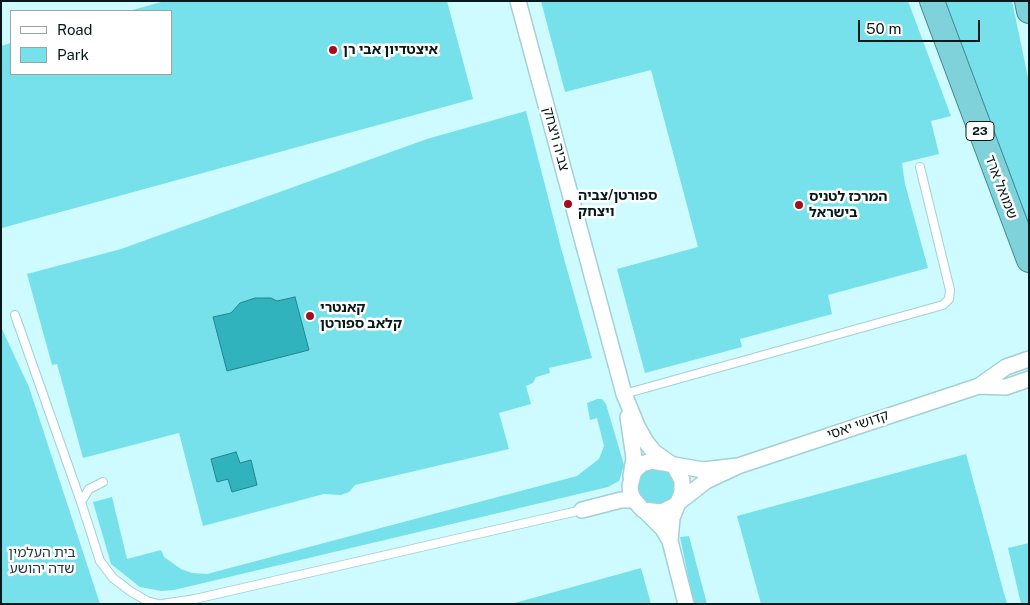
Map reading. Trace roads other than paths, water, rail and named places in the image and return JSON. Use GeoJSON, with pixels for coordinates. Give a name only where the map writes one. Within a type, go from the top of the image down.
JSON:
{"type":"FeatureCollection","features":[{"type":"Feature","properties":{"kind":"highway","name":"שמואל ארד"},"geometry":{"type":"LineString","coordinates":[[932,1],[1029,260]]}},
{"type":"Feature","properties":{"kind":"highway"},"geometry":{"type":"LineString","coordinates":[[1027,1],[1029,11]]}},
{"type":"Feature","properties":{"kind":"street","name":"צביה ויצחק"},"geometry":{"type":"LineString","coordinates":[[518,1],[624,394],[634,458],[631,478]]}},
{"type":"Feature","properties":{"kind":"street","name":"קדושי יאסי"},"geometry":{"type":"LineString","coordinates":[[678,501],[706,481],[738,466],[979,386],[1006,367],[1029,359]]}},
{"type":"Feature","properties":{"kind":"street","name":"קדושי יאסי"},"geometry":{"type":"LineString","coordinates":[[979,386],[1006,387],[1029,379]]}},
{"type":"Feature","properties":{"kind":"street","name":"צביה ויצחק"},"geometry":{"type":"LineString","coordinates":[[624,394],[646,442],[654,452],[669,463]]}},
{"type":"Feature","properties":{"kind":"street"},"geometry":{"type":"LineString","coordinates":[[670,541],[672,518],[682,492],[682,480],[679,473],[669,463],[652,461],[642,464],[634,471],[630,486],[639,505],[663,529],[670,541],[686,604]]}},
{"type":"Feature","properties":{"kind":"street","name":"קדושי יאסי"},"geometry":{"type":"LineString","coordinates":[[669,463],[681,468],[703,470],[738,466]]}},
{"type":"Feature","properties":{"kind":"street"},"geometry":{"type":"LineString","coordinates":[[582,510],[621,500],[662,512],[668,510],[678,501]]}},
{"type":"Feature","properties":{"kind":"lane"},"geometry":{"type":"LineString","coordinates":[[624,394],[943,305],[949,300],[950,290],[920,167]]}},
{"type":"Feature","properties":{"kind":"lane"},"geometry":{"type":"LineString","coordinates":[[15,315],[100,561],[113,578],[130,591],[147,601],[158,604]]}},
{"type":"Feature","properties":{"kind":"lane"},"geometry":{"type":"LineString","coordinates":[[81,502],[89,489],[103,482]]}},
{"type":"Feature","properties":{"kind":"lane"},"geometry":{"type":"LineString","coordinates":[[162,604],[195,600],[582,510]]}},
{"type":"Feature","properties":{"kind":"place","name":"איצטדיון אבי רן"},"geometry":{"type":"Point","coordinates":[333,50]}},
{"type":"Feature","properties":{"kind":"place","name":"ספורטן/צביה ויצחק"},"geometry":{"type":"Point","coordinates":[568,204]}},
{"type":"Feature","properties":{"kind":"place","name":"המרכז לטניס בישראל"},"geometry":{"type":"Point","coordinates":[799,205]}},
{"type":"Feature","properties":{"kind":"place","name":"קאנטרי קלאב ספורטן"},"geometry":{"type":"Point","coordinates":[310,316]}},
{"type":"Feature","properties":{"kind":"park label","name":"בית העלמין שדה יהושע"},"geometry":{"type":"Point","coordinates":[42,562]}}]}
